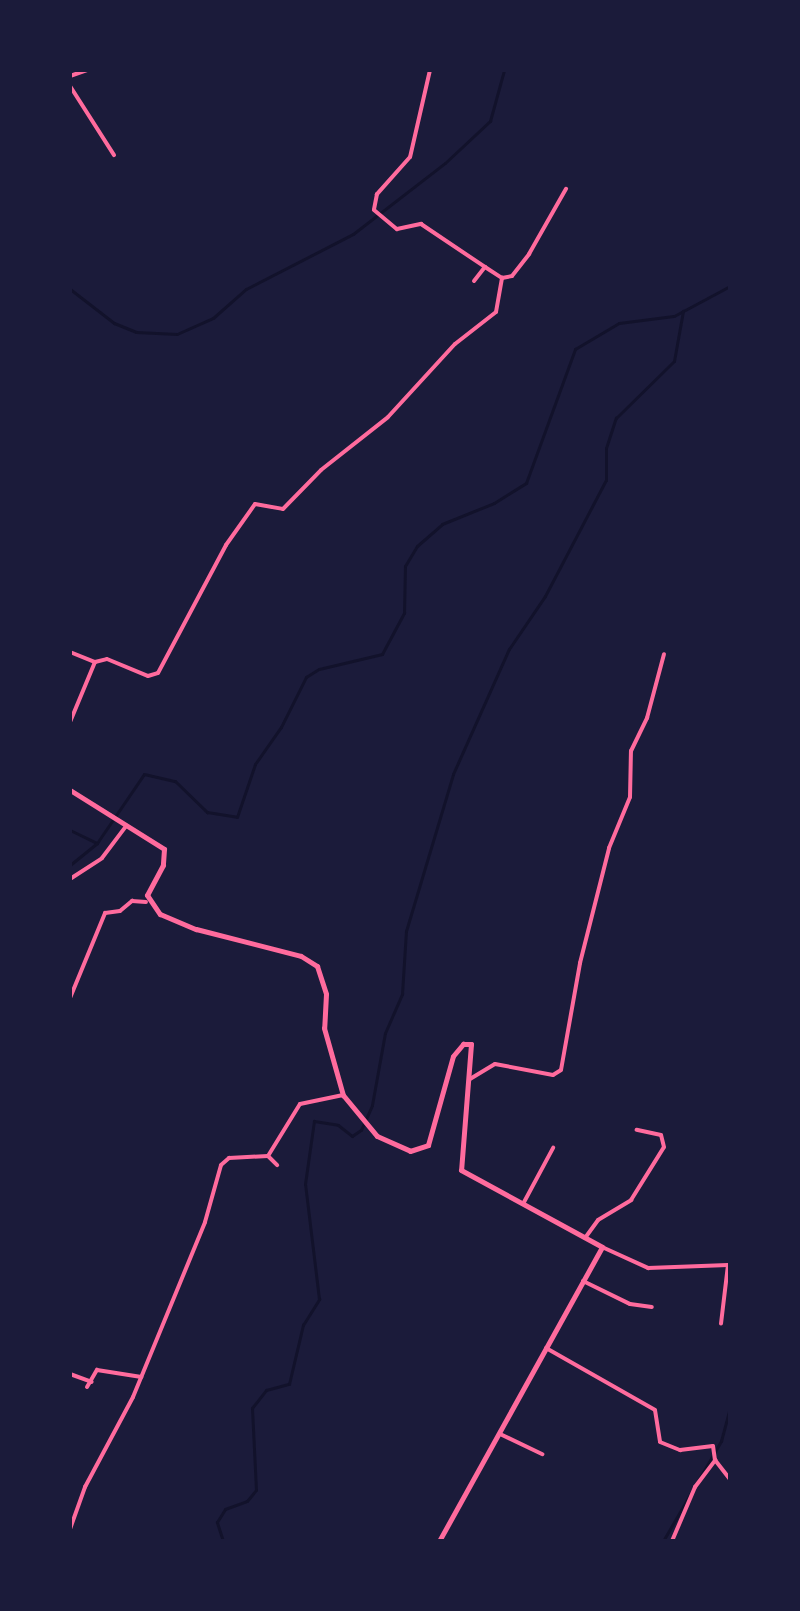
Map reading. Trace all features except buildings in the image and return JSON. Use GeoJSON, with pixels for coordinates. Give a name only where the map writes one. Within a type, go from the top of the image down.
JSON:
{"type":"FeatureCollection","features":[{"type":"Feature","properties":{"kind":"street"},"geometry":{"type":"LineString","coordinates":[[70,76],[87,70]]}},
{"type":"Feature","properties":{"kind":"street"},"geometry":{"type":"LineString","coordinates":[[430,70],[410,157],[377,194],[374,210],[386,223],[400,229],[421,224],[502,278],[512,276],[529,254],[566,189]]}},
{"type":"Feature","properties":{"kind":"street"},"geometry":{"type":"LineString","coordinates":[[70,86],[114,155]]}},
{"type":"Feature","properties":{"kind":"street"},"geometry":{"type":"LineString","coordinates":[[474,281],[485,267]]}},
{"type":"Feature","properties":{"kind":"street"},"geometry":{"type":"LineString","coordinates":[[70,652],[95,662],[107,659],[148,676],[156,675],[226,545],[255,504],[282,510],[321,470],[388,417],[455,344],[496,312],[502,278]]}},
{"type":"Feature","properties":{"kind":"street"},"geometry":{"type":"LineString","coordinates":[[470,1079],[495,1064],[553,1075],[561,1070],[580,963],[609,848],[630,797],[631,751],[647,718],[664,654]]}},
{"type":"Feature","properties":{"kind":"street"},"geometry":{"type":"LineString","coordinates":[[70,722],[95,662]]}},
{"type":"Feature","properties":{"kind":"street"},"geometry":{"type":"LineString","coordinates":[[70,790],[165,851],[146,902]]}},
{"type":"Feature","properties":{"kind":"street"},"geometry":{"type":"LineString","coordinates":[[70,879],[102,858],[125,827]]}},
{"type":"Feature","properties":{"kind":"street"},"geometry":{"type":"LineString","coordinates":[[70,998],[105,913],[120,911],[132,901],[146,902],[177,922],[301,956],[317,966],[325,990],[324,1028],[343,1095],[377,1136],[397,1148],[421,1150],[430,1142],[453,1056],[466,1043],[473,1049],[461,1170],[584,1240],[648,1268],[728,1265],[721,1324]]}},
{"type":"Feature","properties":{"kind":"street"},"geometry":{"type":"LineString","coordinates":[[268,1156],[300,1104],[343,1095]]}},
{"type":"Feature","properties":{"kind":"street"},"geometry":{"type":"LineString","coordinates":[[584,1240],[598,1220],[631,1200],[664,1147],[661,1135],[637,1130]]}},
{"type":"Feature","properties":{"kind":"street"},"geometry":{"type":"LineString","coordinates":[[522,1206],[553,1148]]}},
{"type":"Feature","properties":{"kind":"street"},"geometry":{"type":"LineString","coordinates":[[70,1529],[85,1487],[141,1377],[205,1222],[221,1165],[229,1158],[268,1156],[277,1165]]}},
{"type":"Feature","properties":{"kind":"street"},"geometry":{"type":"LineString","coordinates":[[439,1541],[602,1247]]}},
{"type":"Feature","properties":{"kind":"street"},"geometry":{"type":"LineString","coordinates":[[583,1281],[630,1304],[652,1307]]}},
{"type":"Feature","properties":{"kind":"street"},"geometry":{"type":"LineString","coordinates":[[545,1348],[655,1410],[660,1442],[680,1450],[710,1445],[715,1460],[730,1479]]}},
{"type":"Feature","properties":{"kind":"street"},"geometry":{"type":"LineString","coordinates":[[87,1387],[97,1370],[141,1377]]}},
{"type":"Feature","properties":{"kind":"street"},"geometry":{"type":"LineString","coordinates":[[70,1374],[92,1382]]}},
{"type":"Feature","properties":{"kind":"street"},"geometry":{"type":"LineString","coordinates":[[500,1434],[542,1454]]}},
{"type":"Feature","properties":{"kind":"street"},"geometry":{"type":"LineString","coordinates":[[672,1541],[695,1487],[715,1460]]}},
{"type":"Feature","properties":{"kind":"waterway"},"geometry":{"type":"LineString","coordinates":[[70,289],[114,323],[136,332],[177,334],[213,318],[246,289],[353,234],[445,163],[490,121],[504,70]]}},
{"type":"Feature","properties":{"kind":"waterway"},"geometry":{"type":"LineString","coordinates":[[70,830],[97,843],[144,774],[175,781],[207,812],[237,817],[255,764],[281,727],[306,677],[319,669],[382,654],[404,613],[405,566],[417,546],[442,524],[494,503],[526,483],[575,349],[619,323],[674,316],[730,286]]}},
{"type":"Feature","properties":{"kind":"waterway"},"geometry":{"type":"LineString","coordinates":[[223,1541],[217,1522],[225,1509],[247,1501],[256,1490],[252,1408],[266,1390],[289,1384],[303,1325],[319,1299],[305,1184],[314,1121],[338,1125],[352,1136],[361,1130],[372,1105],[385,1033],[402,994],[406,931],[453,774],[509,649],[545,596],[606,480],[606,448],[616,418],[674,361],[683,311]]}},
{"type":"Feature","properties":{"kind":"waterway"},"geometry":{"type":"LineString","coordinates":[[70,865],[97,843]]}},
{"type":"Feature","properties":{"kind":"waterway"},"geometry":{"type":"LineString","coordinates":[[663,1541],[721,1441],[730,1408]]}}]}
